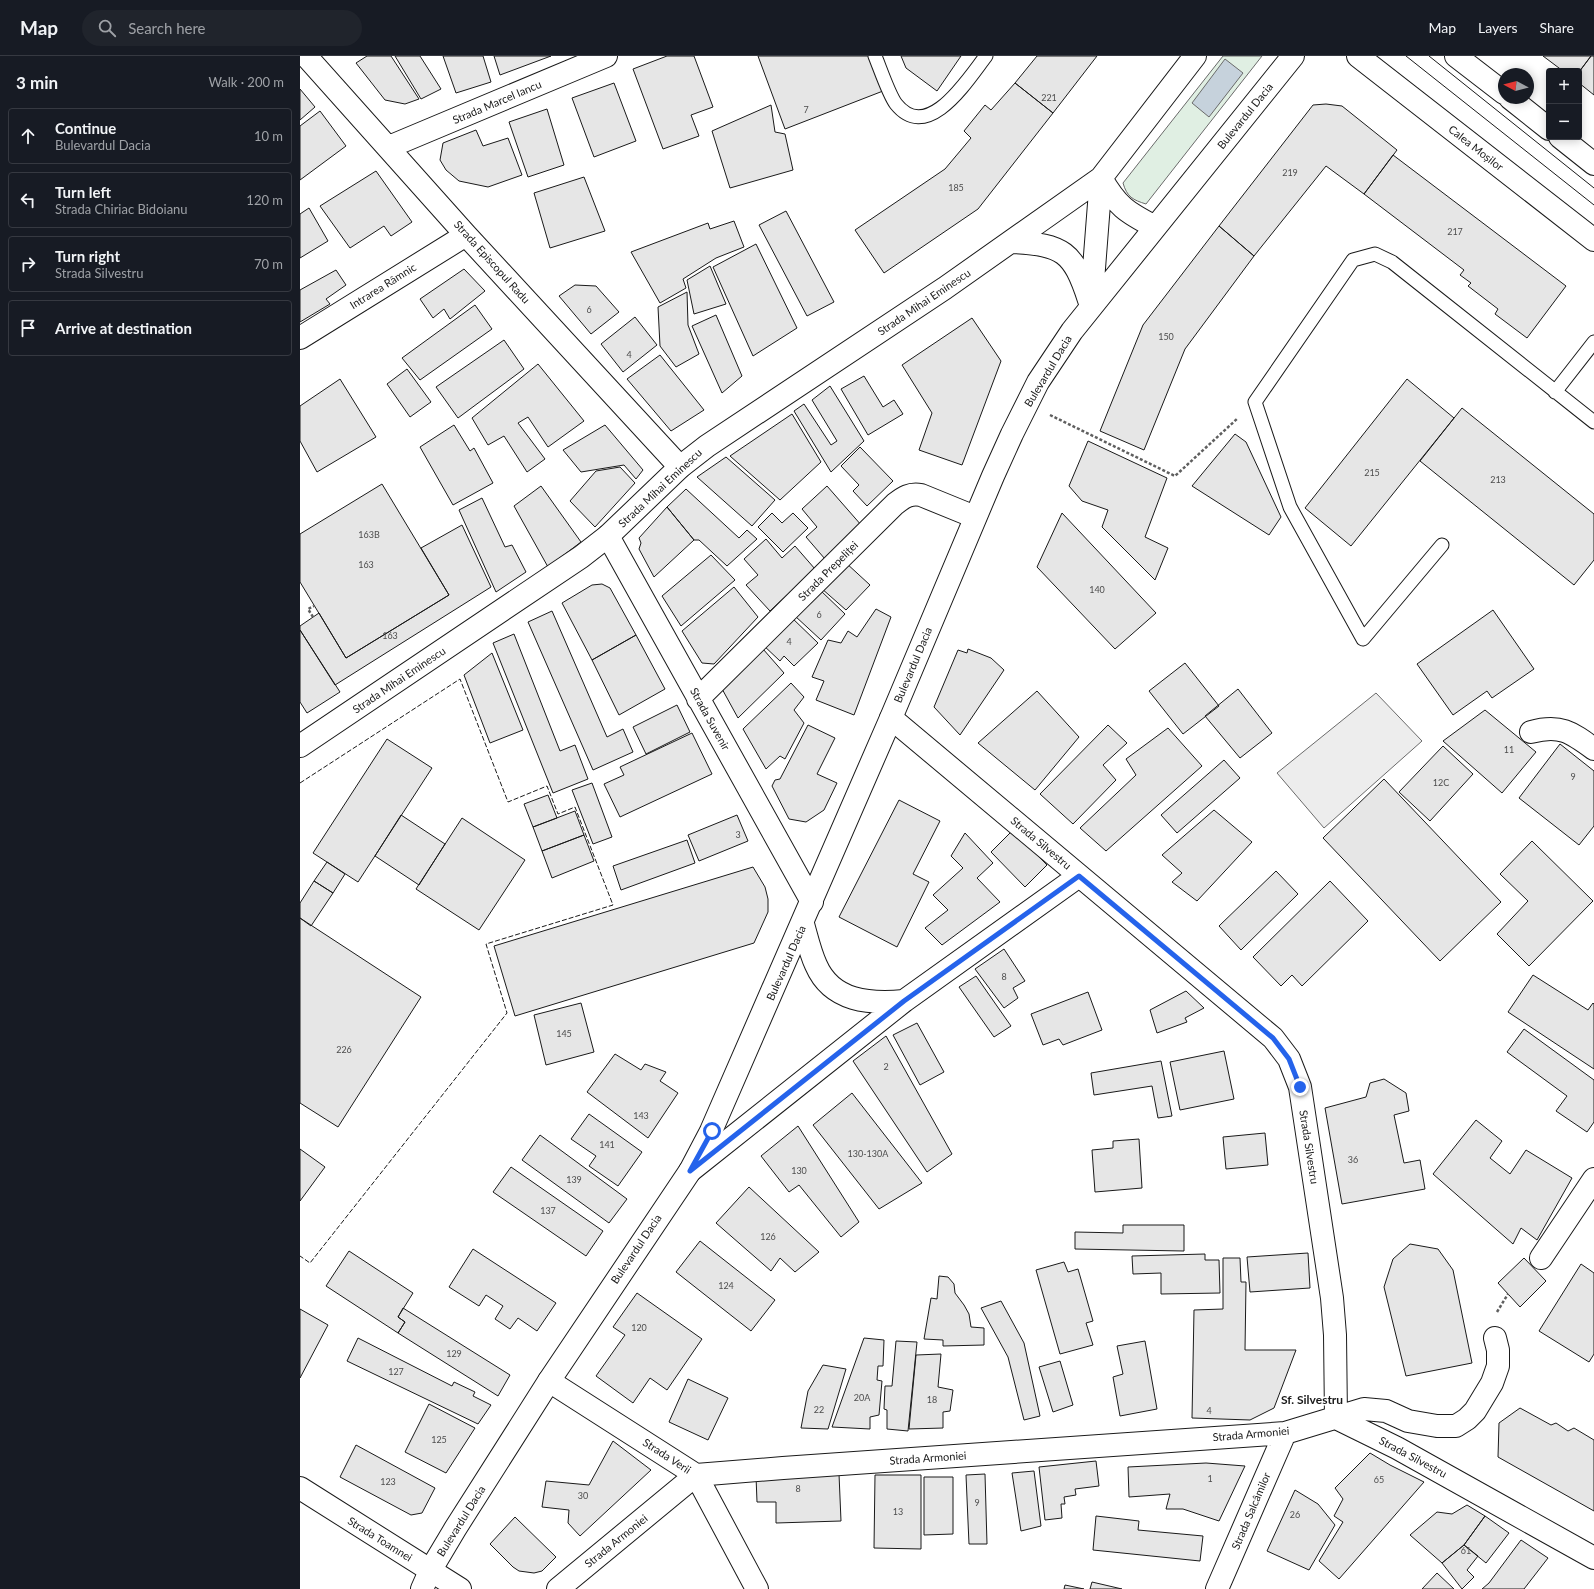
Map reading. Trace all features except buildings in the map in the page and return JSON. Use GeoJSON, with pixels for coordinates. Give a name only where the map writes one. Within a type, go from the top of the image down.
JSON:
{"type":"FeatureCollection","features":[{"type":"Feature","properties":{"kind":"street","name":"Strada Episcopul Radu"},"geometry":{"type":"LineString","coordinates":[[306,56],[389,147],[466,235],[680,467]]}},
{"type":"Feature","properties":{"kind":"street","name":"Strada Marcel Iancu"},"geometry":{"type":"LineString","coordinates":[[389,147],[606,56]]}},
{"type":"Feature","properties":{"kind":"street"},"geometry":{"type":"LineString","coordinates":[[1092,306],[1101,178],[1195,56]]}},
{"type":"Feature","properties":{"kind":"street","name":"Bulevardul Dacia"},"geometry":{"type":"LineString","coordinates":[[426,1580],[549,1381],[690,1171],[712,1131],[803,924],[975,517],[1027,404],[1052,361],[1072,331],[1293,56]]}},
{"type":"Feature","properties":{"kind":"street","name":"Calea Moșilor"},"geometry":{"type":"LineString","coordinates":[[1358,56],[1594,240]]}},
{"type":"Feature","properties":{"kind":"street"},"geometry":{"type":"LineString","coordinates":[[1456,56],[1498,88]]}},
{"type":"Feature","properties":{"kind":"street"},"geometry":{"type":"LineString","coordinates":[[1518,104],[1546,127]]}},
{"type":"Feature","properties":{"kind":"street"},"geometry":{"type":"LineString","coordinates":[[1564,140],[1594,164]]}},
{"type":"Feature","properties":{"kind":"street"},"geometry":{"type":"LineString","coordinates":[[1101,178],[1110,194],[1119,205],[1155,227]]}},
{"type":"Feature","properties":{"kind":"street","name":"Strada Mihai Eminescu"},"geometry":{"type":"LineString","coordinates":[[300,746],[548,580],[608,536],[680,467],[729,430],[865,342],[1013,242],[1101,178]]}},
{"type":"Feature","properties":{"kind":"street","name":"Intrarea Râmnic"},"geometry":{"type":"LineString","coordinates":[[300,338],[466,235]]}},
{"type":"Feature","properties":{"kind":"street"},"geometry":{"type":"LineString","coordinates":[[1013,242],[1038,243],[1055,248],[1067,256],[1075,265],[1083,280],[1092,306]]}},
{"type":"Feature","properties":{"kind":"street","name":"Strada Prepeliței"},"geometry":{"type":"LineString","coordinates":[[698,699],[895,504],[904,497],[913,494],[921,495],[975,517]]}},
{"type":"Feature","properties":{"kind":"street","name":"Strada Suvenir"},"geometry":{"type":"LineString","coordinates":[[608,536],[812,902]]}},
{"type":"Feature","properties":{"kind":"street","name":"Strada Silvestru"},"geometry":{"type":"LineString","coordinates":[[891,718],[1273,1038],[1289,1059],[1300,1087],[1332,1298],[1335,1335],[1336,1418],[1397,1448],[1594,1558]]}},
{"type":"Feature","properties":{"kind":"street"},"geometry":{"type":"LineString","coordinates":[[1531,732],[1546,728],[1558,729],[1572,734],[1594,749]]}},
{"type":"Feature","properties":{"kind":"street"},"geometry":{"type":"LineString","coordinates":[[690,1171],[904,1001],[1079,876]]}},
{"type":"Feature","properties":{"kind":"street"},"geometry":{"type":"LineString","coordinates":[[803,924],[810,952],[816,967],[826,981],[840,993],[860,1000],[881,1003],[904,1001]]}},
{"type":"Feature","properties":{"kind":"street"},"geometry":{"type":"LineString","coordinates":[[1541,1258],[1594,1179]]}},
{"type":"Feature","properties":{"kind":"street","name":"Strada Armoniei"},"geometry":{"type":"LineString","coordinates":[[558,1589],[696,1475],[791,1467],[1285,1433],[1364,1409],[1386,1411],[1408,1421],[1437,1426],[1456,1426],[1467,1419],[1475,1410],[1492,1383],[1498,1366],[1496,1338]]}},
{"type":"Feature","properties":{"kind":"street","name":"Strada Verii"},"geometry":{"type":"LineString","coordinates":[[549,1381],[696,1475],[757,1589]]}},
{"type":"Feature","properties":{"kind":"street","name":"Strada Salcâmilor"},"geometry":{"type":"LineString","coordinates":[[1217,1589],[1285,1433]]}},
{"type":"Feature","properties":{"kind":"street","name":"Strada Toamnei"},"geometry":{"type":"LineString","coordinates":[[300,1488],[426,1580],[460,1589]]}},
{"type":"Feature","properties":{"kind":"lane"},"geometry":{"type":"LineString","coordinates":[[875,56],[895,103],[911,116],[929,115],[946,105],[986,56]]}},
{"type":"Feature","properties":{"kind":"lane"},"geometry":{"type":"LineString","coordinates":[[1442,544],[1363,639],[1290,507],[1255,402],[1353,260],[1375,254],[1392,262],[1594,422]]}},
{"type":"Feature","properties":{"kind":"lane"},"geometry":{"type":"LineString","coordinates":[[1555,392],[1594,342]]}},
{"type":"Feature","properties":{"kind":"path"},"geometry":{"type":"LineString","coordinates":[[1027,404],[1175,476],[1255,402]]}},
{"type":"Feature","properties":{"kind":"path"},"geometry":{"type":"LineString","coordinates":[[313,617],[308,609],[314,606]]}},
{"type":"Feature","properties":{"kind":"green space"},"geometry":{"type":"Polygon","coordinates":[[[1223,56],[1262,56],[1146,204],[1137,201],[1126,192],[1123,183],[1223,56]]]}},
{"type":"Feature","properties":{"kind":"shaded area"},"geometry":{"type":"Polygon","coordinates":[[[1225,59],[1243,73],[1209,117],[1192,103],[1225,59]]]}},
{"type":"Feature","properties":{"kind":"shaded area"},"geometry":{"type":"Polygon","coordinates":[[[1376,693],[1422,741],[1324,828],[1277,773],[1376,693]]]}},
{"type":"Feature","properties":{"kind":"tram line"},"geometry":{"type":"LineString","coordinates":[[1406,56],[1594,205]]}},
{"type":"Feature","properties":{"kind":"tram line"},"geometry":{"type":"LineString","coordinates":[[1429,56],[1594,188]]}},
{"type":"Feature","properties":{"kind":"fence"},"geometry":{"type":"LineString","coordinates":[[300,783],[460,679],[508,802],[547,786],[558,814],[575,807],[613,905],[486,944],[507,1013],[310,1263],[300,1256]]}},
{"type":"Feature","properties":{"kind":"district","name":"Sf. Silvestru"},"geometry":{"type":"Point","coordinates":[1312,1400]}},
{"type":"Feature","properties":{"kind":"route"},"geometry":{"type":"LineString","coordinates":[[712,1131],[690,1171],[904,1001],[1079,876],[1273,1038],[1289,1059],[1300,1087]]}}]}
